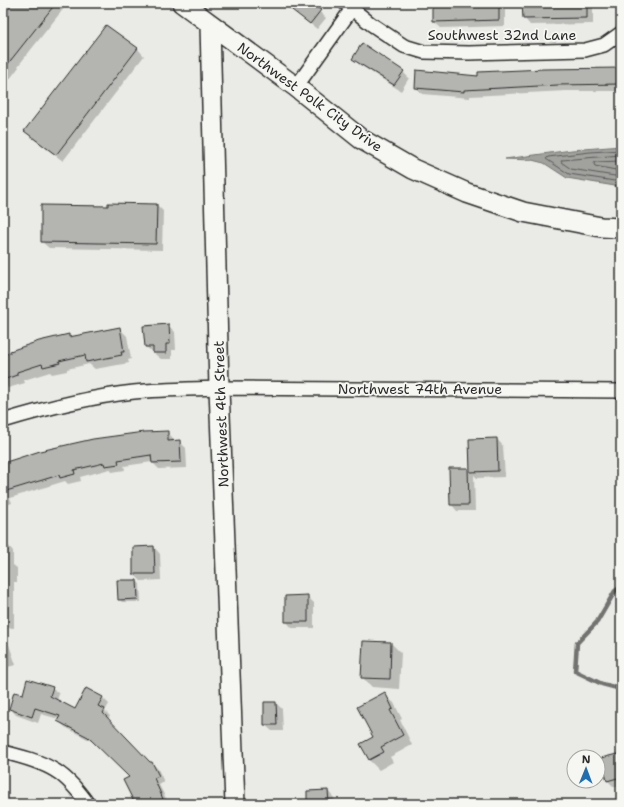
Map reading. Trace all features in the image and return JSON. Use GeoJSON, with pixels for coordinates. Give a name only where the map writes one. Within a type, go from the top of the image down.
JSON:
{"type":"FeatureCollection","features":[{"type":"Feature","properties":{"kind":"street","name":"Northwest Polk City Drive"},"geometry":{"type":"LineString","coordinates":[[182,3],[296,87],[361,139],[413,169],[467,193],[524,212],[601,227],[621,228]]}},
{"type":"Feature","properties":{"kind":"street","name":"Southwest 32nd Lane"},"geometry":{"type":"LineString","coordinates":[[351,5],[371,24],[404,46],[424,52],[469,53],[585,50],[604,45],[621,33]]}},
{"type":"Feature","properties":{"kind":"street"},"geometry":{"type":"LineString","coordinates":[[296,87],[351,5]]}},
{"type":"Feature","properties":{"kind":"street","name":"Northwest 4th Street"},"geometry":{"type":"LineString","coordinates":[[210,24],[219,388],[235,804]]}},
{"type":"Feature","properties":{"kind":"street"},"geometry":{"type":"LineString","coordinates":[[621,27],[621,33]]}},
{"type":"Feature","properties":{"kind":"street","name":"Northwest 74th Avenue"},"geometry":{"type":"LineString","coordinates":[[3,421],[38,410],[94,398],[134,392],[219,388],[621,391]]}},
{"type":"Feature","properties":{"kind":"street"},"geometry":{"type":"LineString","coordinates":[[3,752],[29,759],[56,770],[76,788],[88,804]]}},
{"type":"Feature","properties":{"kind":"water"},"geometry":{"type":"Polygon","coordinates":[[[621,146],[621,187],[567,178],[544,163],[532,160],[505,159],[572,150],[621,146]]]}},
{"type":"Feature","properties":{"kind":"building"},"geometry":{"type":"Polygon","coordinates":[[[3,3],[56,3],[3,70],[3,3]]]}},
{"type":"Feature","properties":{"kind":"building"},"geometry":{"type":"Polygon","coordinates":[[[283,3],[311,3],[321,10],[310,24],[283,3]]]}},
{"type":"Feature","properties":{"kind":"building"},"geometry":{"type":"Polygon","coordinates":[[[450,3],[499,3],[499,20],[433,22],[433,5],[451,4],[450,3]]]}},
{"type":"Feature","properties":{"kind":"building"},"geometry":{"type":"Polygon","coordinates":[[[522,3],[587,3],[587,18],[523,19],[522,3]]]}},
{"type":"Feature","properties":{"kind":"building"},"geometry":{"type":"Polygon","coordinates":[[[106,25],[138,48],[56,155],[24,131],[106,25]]]}},
{"type":"Feature","properties":{"kind":"building"},"geometry":{"type":"Polygon","coordinates":[[[362,43],[404,71],[394,85],[352,59],[362,43]]]}},
{"type":"Feature","properties":{"kind":"building"},"geometry":{"type":"Polygon","coordinates":[[[621,68],[621,84],[558,85],[464,90],[464,92],[415,88],[416,70],[478,76],[478,72],[621,68]]]}},
{"type":"Feature","properties":{"kind":"building"},"geometry":{"type":"Polygon","coordinates":[[[108,203],[157,204],[156,244],[41,242],[41,205],[108,206],[108,203]]]}},
{"type":"Feature","properties":{"kind":"building"},"geometry":{"type":"Polygon","coordinates":[[[169,324],[170,344],[166,344],[166,353],[153,353],[153,347],[145,347],[143,326],[169,324]]]}},
{"type":"Feature","properties":{"kind":"building"},"geometry":{"type":"Polygon","coordinates":[[[120,327],[124,352],[121,352],[122,355],[86,362],[85,355],[59,361],[60,363],[43,367],[42,364],[17,372],[17,375],[3,380],[3,355],[10,353],[10,351],[39,341],[69,334],[69,337],[120,327]]]}},
{"type":"Feature","properties":{"kind":"building"},"geometry":{"type":"Polygon","coordinates":[[[168,431],[168,441],[180,440],[181,462],[152,463],[151,455],[118,460],[119,464],[105,466],[104,463],[74,470],[75,474],[60,478],[59,475],[3,492],[3,463],[40,451],[93,439],[144,432],[168,431]]]}},
{"type":"Feature","properties":{"kind":"building"},"geometry":{"type":"Polygon","coordinates":[[[497,438],[498,471],[470,472],[469,439],[497,438]]]}},
{"type":"Feature","properties":{"kind":"building"},"geometry":{"type":"Polygon","coordinates":[[[449,468],[468,468],[469,505],[450,505],[449,468]]]}},
{"type":"Feature","properties":{"kind":"building"},"geometry":{"type":"Polygon","coordinates":[[[154,546],[155,574],[133,574],[133,547],[154,546]]]}},
{"type":"Feature","properties":{"kind":"building"},"geometry":{"type":"Polygon","coordinates":[[[117,580],[137,580],[138,599],[118,600],[117,580]]]}},
{"type":"Feature","properties":{"kind":"building"},"geometry":{"type":"Polygon","coordinates":[[[308,595],[308,622],[285,622],[285,596],[308,595]]]}},
{"type":"Feature","properties":{"kind":"building"},"geometry":{"type":"Polygon","coordinates":[[[363,641],[391,642],[390,679],[361,678],[363,641]]]}},
{"type":"Feature","properties":{"kind":"building"},"geometry":{"type":"Polygon","coordinates":[[[27,679],[53,687],[50,696],[75,709],[86,688],[103,697],[98,706],[105,709],[103,713],[150,762],[152,762],[159,776],[154,778],[163,799],[151,804],[135,804],[123,780],[129,777],[88,737],[57,721],[60,716],[35,708],[32,717],[9,709],[14,692],[23,694],[27,679]]]}},
{"type":"Feature","properties":{"kind":"building"},"geometry":{"type":"Polygon","coordinates":[[[385,692],[393,709],[390,710],[403,735],[381,747],[384,752],[369,760],[360,744],[373,737],[357,707],[385,692]]]}},
{"type":"Feature","properties":{"kind":"building"},"geometry":{"type":"Polygon","coordinates":[[[264,702],[276,702],[277,725],[264,725],[264,702]]]}},
{"type":"Feature","properties":{"kind":"building"},"geometry":{"type":"Polygon","coordinates":[[[621,753],[621,777],[607,781],[606,757],[621,753]]]}},
{"type":"Feature","properties":{"kind":"building"},"geometry":{"type":"Polygon","coordinates":[[[328,790],[329,804],[307,804],[307,791],[328,790]]]}},
{"type":"Feature","properties":{"kind":"waterway"},"geometry":{"type":"LineString","coordinates":[[621,587],[615,591],[597,622],[577,643],[575,671],[602,684],[621,689]]}}]}
